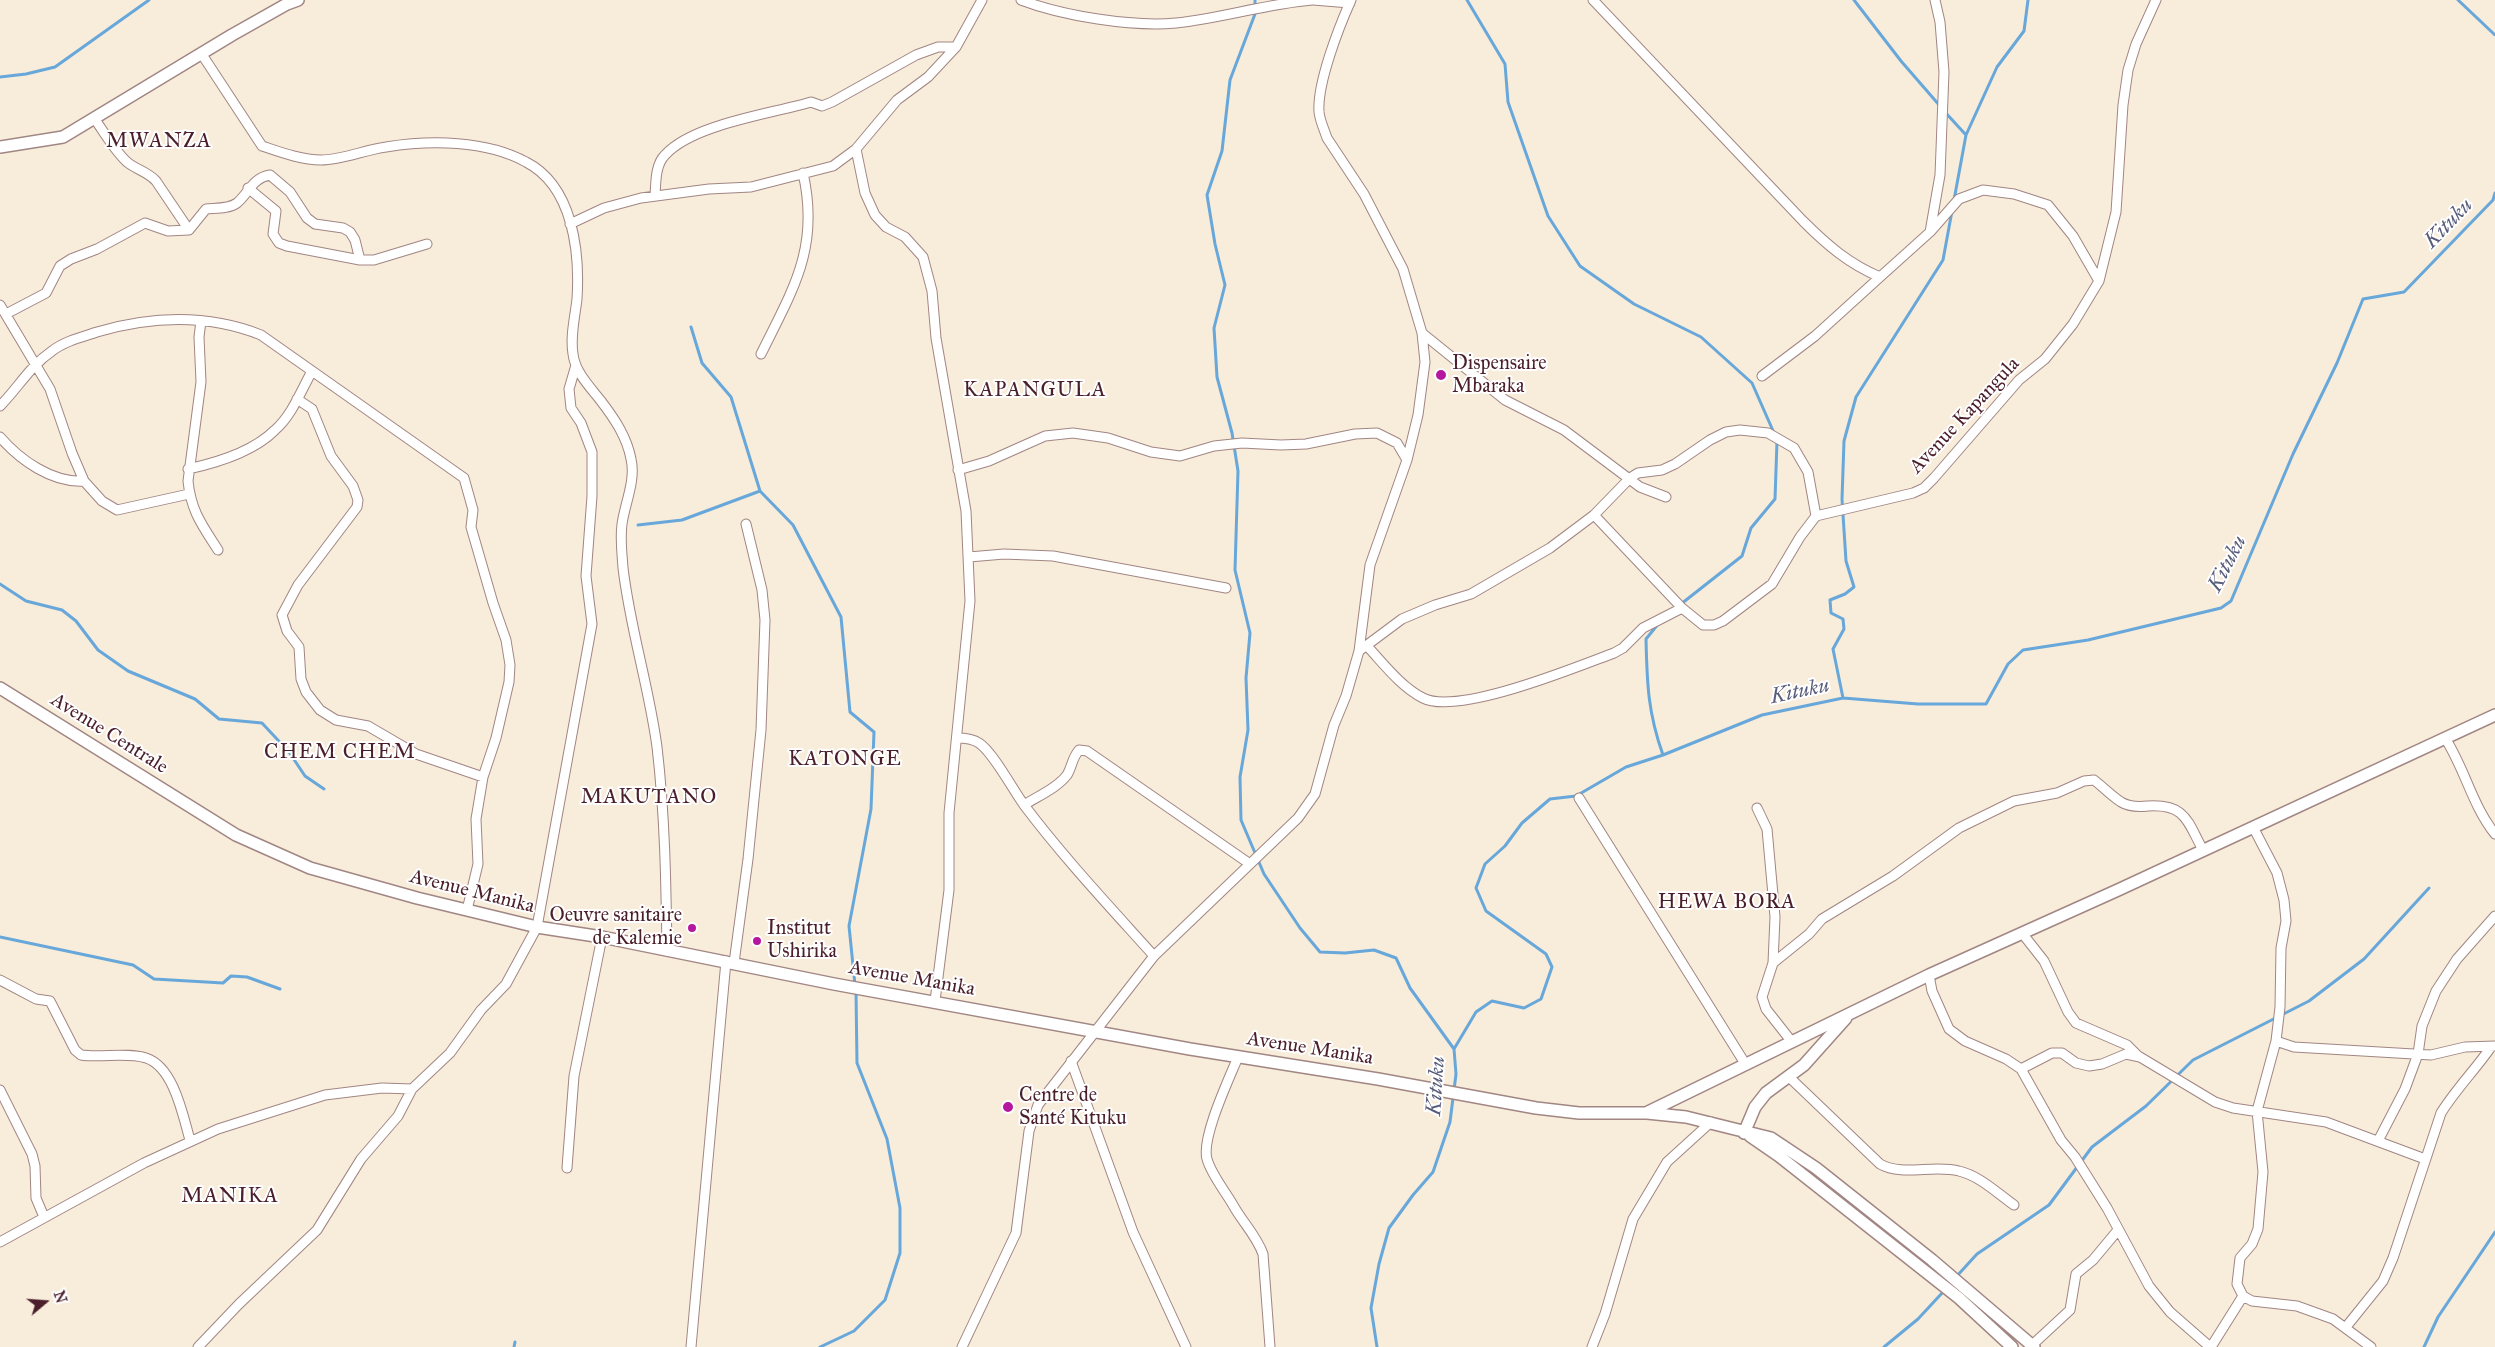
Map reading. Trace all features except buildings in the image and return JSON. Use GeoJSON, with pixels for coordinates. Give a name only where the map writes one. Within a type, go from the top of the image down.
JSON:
{"type":"FeatureCollection","features":[{"type":"Feature","properties":{"kind":"street"},"geometry":{"type":"LineString","coordinates":[[0,147],[56,139],[77,130],[262,17],[298,0]]}},
{"type":"Feature","properties":{"kind":"street"},"geometry":{"type":"LineString","coordinates":[[570,224],[604,208],[655,195],[751,187],[833,166],[856,149],[897,100],[928,76],[956,47],[982,0]]}},
{"type":"Feature","properties":{"kind":"street"},"geometry":{"type":"LineString","coordinates":[[962,1347],[1016,1233],[1029,1131],[1038,1105],[1154,956],[1298,818],[1315,794],[1334,725],[1363,649],[1370,565],[1407,460],[1424,384],[1425,362],[1422,332],[1404,269],[1364,194],[1327,138],[1322,124],[1319,99],[1331,53],[1350,2],[1313,0],[1284,2],[1176,23],[1153,24],[1045,9],[1021,0]]}},
{"type":"Feature","properties":{"kind":"street"},"geometry":{"type":"LineString","coordinates":[[1593,0],[1814,232],[1856,267],[1880,278]]}},
{"type":"Feature","properties":{"kind":"street"},"geometry":{"type":"LineString","coordinates":[[1930,232],[1940,175],[1944,72],[1940,22],[1936,0]]}},
{"type":"Feature","properties":{"kind":"street","name":"Avenue Kapangula"},"geometry":{"type":"LineString","coordinates":[[1816,516],[1913,493],[1924,488],[1949,462],[2019,380],[2045,359],[2073,324],[2099,281],[2116,212],[2123,105],[2128,70],[2136,44],[2156,0]]}},
{"type":"Feature","properties":{"kind":"street"},"geometry":{"type":"LineString","coordinates":[[655,195],[657,170],[664,156],[684,141],[742,119],[811,102],[822,106],[916,55],[938,47],[956,47]]}},
{"type":"Feature","properties":{"kind":"street"},"geometry":{"type":"LineString","coordinates":[[198,1347],[253,1290],[317,1230],[361,1160],[398,1116],[412,1089],[450,1053],[481,1010],[506,984],[537,928],[592,624],[586,576],[592,496],[592,452],[581,423],[571,408],[569,389],[576,365],[572,338],[578,270],[565,206],[554,186],[543,172],[502,151],[446,143],[388,147],[320,160],[262,146],[201,53]]}},
{"type":"Feature","properties":{"kind":"street"},"geometry":{"type":"LineString","coordinates":[[94,118],[125,160],[150,175],[156,182],[189,230]]}},
{"type":"Feature","properties":{"kind":"street"},"geometry":{"type":"LineString","coordinates":[[856,149],[865,193],[874,215],[886,227],[905,237],[923,258],[932,291],[936,338],[966,511],[970,601],[950,813],[949,890],[935,1001]]}},
{"type":"Feature","properties":{"kind":"street"},"geometry":{"type":"LineString","coordinates":[[761,354],[797,282],[809,233],[809,201],[803,173]]}},
{"type":"Feature","properties":{"kind":"street"},"geometry":{"type":"LineString","coordinates":[[6,314],[46,293],[60,266],[71,259],[97,249],[145,223],[168,231],[189,230],[206,209],[230,206],[237,203],[248,188],[262,176],[270,176],[290,192],[307,218],[315,224],[343,228],[350,232],[355,240],[360,260]]}},
{"type":"Feature","properties":{"kind":"street"},"geometry":{"type":"LineString","coordinates":[[248,188],[276,211],[273,234],[279,243],[360,260],[374,260],[427,244]]}},
{"type":"Feature","properties":{"kind":"street"},"geometry":{"type":"LineString","coordinates":[[1762,376],[1815,336],[1880,278],[1930,232],[1960,199],[1983,190],[2014,194],[2048,205],[2073,236],[2099,281]]}},
{"type":"Feature","properties":{"kind":"street"},"geometry":{"type":"LineString","coordinates":[[0,305],[57,404],[72,453],[84,481],[102,502],[117,510],[189,494]]}},
{"type":"Feature","properties":{"kind":"street"},"geometry":{"type":"LineString","coordinates":[[0,406],[35,364],[53,349],[75,338],[118,326],[168,319],[201,321],[243,328],[261,336],[464,478],[473,510],[471,527],[490,595],[506,640],[510,665],[510,682],[496,738],[483,777],[476,819],[478,864],[467,910]]}},
{"type":"Feature","properties":{"kind":"street"},"geometry":{"type":"LineString","coordinates":[[201,321],[199,336],[201,382],[188,469],[189,494],[199,523],[218,550]]}},
{"type":"Feature","properties":{"kind":"street"},"geometry":{"type":"LineString","coordinates":[[1422,332],[1505,400],[1564,430],[1649,492],[1666,497]]}},
{"type":"Feature","properties":{"kind":"street"},"geometry":{"type":"LineString","coordinates":[[576,365],[610,413],[622,434],[633,467],[622,527],[621,547],[628,600],[657,746],[664,853],[667,951]]}},
{"type":"Feature","properties":{"kind":"street"},"geometry":{"type":"LineString","coordinates":[[188,469],[231,456],[269,434],[286,418],[312,372]]}},
{"type":"Feature","properties":{"kind":"street"},"geometry":{"type":"LineString","coordinates":[[297,399],[312,409],[331,456],[353,486],[358,500],[357,506],[298,585],[282,615],[287,631],[299,647],[301,679],[306,692],[320,710],[336,720],[368,726],[416,754],[483,777]]}},
{"type":"Feature","properties":{"kind":"street"},"geometry":{"type":"LineString","coordinates":[[1363,649],[1402,619],[1414,613],[1472,594],[1550,548],[1594,515],[1630,478],[1638,473],[1662,470],[1726,432],[1740,430],[1768,433],[1794,448],[1808,472],[1816,516],[1800,536],[1772,584],[1733,615],[1714,625],[1703,625],[1682,608],[1594,515]]}},
{"type":"Feature","properties":{"kind":"street"},"geometry":{"type":"LineString","coordinates":[[958,470],[989,461],[1045,436],[1073,433],[1108,438],[1150,452],[1180,456],[1214,446],[1242,442],[1281,445],[1306,444],[1355,434],[1377,433],[1396,444],[1407,460]]}},
{"type":"Feature","properties":{"kind":"street"},"geometry":{"type":"LineString","coordinates":[[0,437],[20,456],[44,472],[65,480],[84,481]]}},
{"type":"Feature","properties":{"kind":"street"},"geometry":{"type":"LineString","coordinates":[[692,1347],[730,962],[748,859],[761,730],[765,620],[762,590],[746,524]]}},
{"type":"Feature","properties":{"kind":"street"},"geometry":{"type":"LineString","coordinates":[[969,557],[1004,554],[1053,556],[1226,588]]}},
{"type":"Feature","properties":{"kind":"street"},"geometry":{"type":"LineString","coordinates":[[1363,649],[1423,699],[1437,701],[1480,698],[1510,690],[1614,653],[1623,648],[1643,628],[1682,608]]}},
{"type":"Feature","properties":{"kind":"street","name":"Avenue Centrale"},"geometry":{"type":"LineString","coordinates":[[0,688],[198,812]]}},
{"type":"Feature","properties":{"kind":"street"},"geometry":{"type":"LineString","coordinates":[[1647,1113],[1929,975],[2495,715]]}},
{"type":"Feature","properties":{"kind":"street"},"geometry":{"type":"LineString","coordinates":[[957,738],[967,738],[980,743],[1024,805],[1074,868],[1154,956]]}},
{"type":"Feature","properties":{"kind":"street"},"geometry":{"type":"LineString","coordinates":[[2445,738],[2456,755],[2479,811],[2495,834]]}},
{"type":"Feature","properties":{"kind":"street"},"geometry":{"type":"LineString","coordinates":[[1024,805],[1068,774],[1074,755],[1079,750],[1087,751],[1250,864]]}},
{"type":"Feature","properties":{"kind":"street"},"geometry":{"type":"LineString","coordinates":[[1773,963],[1809,934],[1822,920],[1893,876],[1959,828],[2014,801],[2057,793],[2084,781],[2094,780],[2122,803],[2137,807],[2164,806],[2176,809],[2183,814],[2203,850]]}},
{"type":"Feature","properties":{"kind":"street"},"geometry":{"type":"LineString","coordinates":[[1579,798],[1746,1065]]}},
{"type":"Feature","properties":{"kind":"street"},"geometry":{"type":"LineString","coordinates":[[1757,808],[1767,829],[1774,917],[1773,963],[1762,997],[1766,1008],[1792,1042]]}},
{"type":"Feature","properties":{"kind":"street","name":"Avenue Manika"},"geometry":{"type":"LineString","coordinates":[[198,812],[236,835],[310,868],[537,928],[602,937],[834,984],[1096,1032],[1466,1094],[1536,1108],[1579,1113],[1647,1113],[1711,1122],[1744,1133]]}},
{"type":"Feature","properties":{"kind":"street"},"geometry":{"type":"LineString","coordinates":[[2253,827],[2269,855],[2284,900],[2286,921],[2281,955],[2280,1007],[2276,1041],[2257,1111],[2263,1172],[2258,1229],[2252,1244],[2240,1258],[2237,1284],[2243,1296],[2252,1301],[2297,1306],[2346,1327],[2371,1347]]}},
{"type":"Feature","properties":{"kind":"street"},"geometry":{"type":"LineString","coordinates":[[2378,1141],[2405,1089],[2418,1054],[2422,1026],[2436,991],[2457,959],[2495,916]]}},
{"type":"Feature","properties":{"kind":"street"},"geometry":{"type":"LineString","coordinates":[[2022,933],[2044,961],[2068,1012],[2076,1023],[2127,1045],[2140,1057],[2215,1102],[2233,1108],[2326,1122],[2425,1159]]}},
{"type":"Feature","properties":{"kind":"street"},"geometry":{"type":"LineString","coordinates":[[567,1168],[574,1076],[602,937]]}},
{"type":"Feature","properties":{"kind":"street"},"geometry":{"type":"LineString","coordinates":[[1929,975],[1932,991],[1950,1029],[1965,1041],[2006,1059],[2020,1069],[2061,1140],[2075,1157],[2107,1208],[2154,1292],[2170,1312],[2210,1347],[2223,1324],[2243,1296]]}},
{"type":"Feature","properties":{"kind":"street"},"geometry":{"type":"LineString","coordinates":[[0,980],[36,999],[50,1001],[72,1043],[81,1054],[147,1058],[159,1067],[178,1096],[190,1140]]}},
{"type":"Feature","properties":{"kind":"street"},"geometry":{"type":"LineString","coordinates":[[1744,1133],[1755,1107],[1766,1093],[1804,1065],[1850,1013]]}},
{"type":"Feature","properties":{"kind":"street"},"geometry":{"type":"LineString","coordinates":[[2276,1041],[2294,1047],[2431,1055],[2465,1047],[2493,1047]]}},
{"type":"Feature","properties":{"kind":"street"},"geometry":{"type":"LineString","coordinates":[[2346,1327],[2383,1281],[2393,1258],[2425,1159],[2445,1106],[2493,1047]]}},
{"type":"Feature","properties":{"kind":"street"},"geometry":{"type":"LineString","coordinates":[[2020,1069],[2052,1053],[2062,1052],[2076,1063],[2089,1066],[2102,1064],[2126,1054],[2140,1057]]}},
{"type":"Feature","properties":{"kind":"street"},"geometry":{"type":"LineString","coordinates":[[1238,1057],[1207,1141],[1206,1157],[1211,1169],[1224,1187],[1234,1207],[1258,1241],[1263,1254],[1270,1347]]}},
{"type":"Feature","properties":{"kind":"street"},"geometry":{"type":"LineString","coordinates":[[1071,1061],[1133,1232],[1186,1347]]}},
{"type":"Feature","properties":{"kind":"street"},"geometry":{"type":"LineString","coordinates":[[1788,1076],[1880,1164],[1892,1170],[1958,1170],[1974,1176],[2014,1205]]}},
{"type":"Feature","properties":{"kind":"street"},"geometry":{"type":"LineString","coordinates":[[0,1242],[190,1140],[281,1107],[326,1095],[382,1088],[412,1089]]}},
{"type":"Feature","properties":{"kind":"street"},"geometry":{"type":"LineString","coordinates":[[0,1090],[32,1154],[35,1166],[36,1198],[44,1217]]}},
{"type":"Feature","properties":{"kind":"street"},"geometry":{"type":"LineString","coordinates":[[1592,1347],[1605,1314],[1633,1219],[1667,1162],[1711,1122]]}},
{"type":"Feature","properties":{"kind":"street"},"geometry":{"type":"LineString","coordinates":[[1744,1133],[1771,1138],[1816,1168],[1932,1260],[2032,1346],[2070,1310],[2076,1274],[2093,1260],[2118,1230]]}},
{"type":"Feature","properties":{"kind":"street"},"geometry":{"type":"LineString","coordinates":[[1744,1133],[1779,1156],[1959,1298],[2012,1347]]}},
{"type":"Feature","properties":{"kind":"waterway"},"geometry":{"type":"LineString","coordinates":[[0,77],[26,74],[55,67],[149,0]]}},
{"type":"Feature","properties":{"kind":"waterway"},"geometry":{"type":"LineString","coordinates":[[1255,0],[1255,14],[1230,80],[1222,151],[1207,195],[1215,244],[1225,285],[1214,328],[1217,377],[1232,433],[1238,471],[1235,570],[1250,633],[1246,678],[1248,730],[1240,777],[1241,820],[1264,874],[1300,928],[1320,952],[1345,953],[1374,950],[1396,958],[1410,988],[1454,1049]]}},
{"type":"Feature","properties":{"kind":"waterway"},"geometry":{"type":"LineString","coordinates":[[1467,0],[1505,64],[1508,102],[1548,216],[1580,266],[1634,304],[1701,337],[1752,383],[1774,433]]}},
{"type":"Feature","properties":{"kind":"waterway"},"geometry":{"type":"LineString","coordinates":[[1854,0],[1901,61],[1940,106]]}},
{"type":"Feature","properties":{"kind":"waterway"},"geometry":{"type":"LineString","coordinates":[[1954,200],[1966,135],[1997,67],[2024,31],[2028,0]]}},
{"type":"Feature","properties":{"kind":"waterway","name":"Kituku"},"geometry":{"type":"LineString","coordinates":[[2458,0],[2495,35]]}},
{"type":"Feature","properties":{"kind":"waterway"},"geometry":{"type":"LineString","coordinates":[[1944,111],[1966,135]]}},
{"type":"Feature","properties":{"kind":"waterway","name":"Kituku"},"geometry":{"type":"LineString","coordinates":[[1377,1347],[1371,1308],[1379,1264],[1389,1228],[1413,1195],[1433,1172],[1450,1122],[1456,1074],[1454,1049],[1476,1012],[1492,1001],[1524,1008],[1541,999],[1552,967],[1546,954],[1486,911],[1476,888],[1485,864],[1505,846],[1522,823],[1550,799],[1576,796],[1626,767],[1663,755],[1762,715],[1843,698],[1918,704],[1986,704],[2008,664],[2023,650],[2088,640],[2221,608],[2231,601],[2293,454],[2337,363],[2363,299],[2404,292],[2493,200],[2495,193]]}},
{"type":"Feature","properties":{"kind":"waterway"},"geometry":{"type":"LineString","coordinates":[[1843,698],[1833,649],[1844,629],[1843,619],[1831,613],[1830,600],[1845,594],[1854,587],[1846,561],[1842,499],[1844,441],[1856,397],[1943,260],[1952,211]]}},
{"type":"Feature","properties":{"kind":"waterway"},"geometry":{"type":"LineString","coordinates":[[691,327],[702,363],[731,397],[760,491],[793,525],[841,617],[850,712],[874,732],[871,809],[849,926],[855,985]]}},
{"type":"Feature","properties":{"kind":"waterway"},"geometry":{"type":"LineString","coordinates":[[1681,604],[1742,556],[1751,528],[1775,499],[1777,441]]}},
{"type":"Feature","properties":{"kind":"waterway"},"geometry":{"type":"LineString","coordinates":[[638,525],[682,520],[760,491]]}},
{"type":"Feature","properties":{"kind":"waterway"},"geometry":{"type":"LineString","coordinates":[[0,584],[26,601],[62,610],[76,621],[98,650],[128,671],[195,699],[219,719],[262,723],[289,752],[305,776],[324,789]]}},
{"type":"Feature","properties":{"kind":"waterway"},"geometry":{"type":"LineString","coordinates":[[1659,623],[1646,639],[1646,655],[1651,712],[1663,755]]}},
{"type":"Feature","properties":{"kind":"waterway"},"geometry":{"type":"LineString","coordinates":[[1956,1277],[1977,1254],[2049,1205],[2092,1147],[2146,1106],[2193,1060],[2309,1001],[2364,959],[2429,888]]}},
{"type":"Feature","properties":{"kind":"waterway"},"geometry":{"type":"LineString","coordinates":[[0,937],[133,965],[154,979],[223,983],[231,976],[247,977],[280,989]]}},
{"type":"Feature","properties":{"kind":"waterway"},"geometry":{"type":"LineString","coordinates":[[820,1347],[854,1331],[885,1300],[900,1253],[900,1208],[887,1139],[857,1063],[856,992]]}},
{"type":"Feature","properties":{"kind":"waterway"},"geometry":{"type":"LineString","coordinates":[[2424,1347],[2438,1317],[2495,1232]]}},
{"type":"Feature","properties":{"kind":"waterway"},"geometry":{"type":"LineString","coordinates":[[1884,1347],[1918,1319],[1943,1292]]}},
{"type":"Feature","properties":{"kind":"waterway"},"geometry":{"type":"LineString","coordinates":[[514,1347],[515,1342]]}},
{"type":"Feature","properties":{"kind":"place","name":"Dispensaire Mbaraka"},"geometry":{"type":"Point","coordinates":[1441,375]}},
{"type":"Feature","properties":{"kind":"place","name":"Oeuvre sanitaire de Kalemie"},"geometry":{"type":"Point","coordinates":[692,928]}},
{"type":"Feature","properties":{"kind":"place","name":"Institut Ushirika"},"geometry":{"type":"Point","coordinates":[757,941]}},
{"type":"Feature","properties":{"kind":"place","name":"Centre de Santé Kituku"},"geometry":{"type":"Point","coordinates":[1008,1107]}},
{"type":"Feature","properties":{"kind":"district","name":"MWANZA"},"geometry":{"type":"Point","coordinates":[159,142]}},
{"type":"Feature","properties":{"kind":"district","name":"KAPANGULA"},"geometry":{"type":"Point","coordinates":[1035,391]}},
{"type":"Feature","properties":{"kind":"district","name":"CHEM CHEM"},"geometry":{"type":"Point","coordinates":[340,753]}},
{"type":"Feature","properties":{"kind":"district","name":"KATONGE"},"geometry":{"type":"Point","coordinates":[845,760]}},
{"type":"Feature","properties":{"kind":"district","name":"MAKUTANO"},"geometry":{"type":"Point","coordinates":[649,798]}},
{"type":"Feature","properties":{"kind":"district","name":"HEWA BORA"},"geometry":{"type":"Point","coordinates":[1727,903]}},
{"type":"Feature","properties":{"kind":"district","name":"MANIKA"},"geometry":{"type":"Point","coordinates":[230,1197]}}]}
